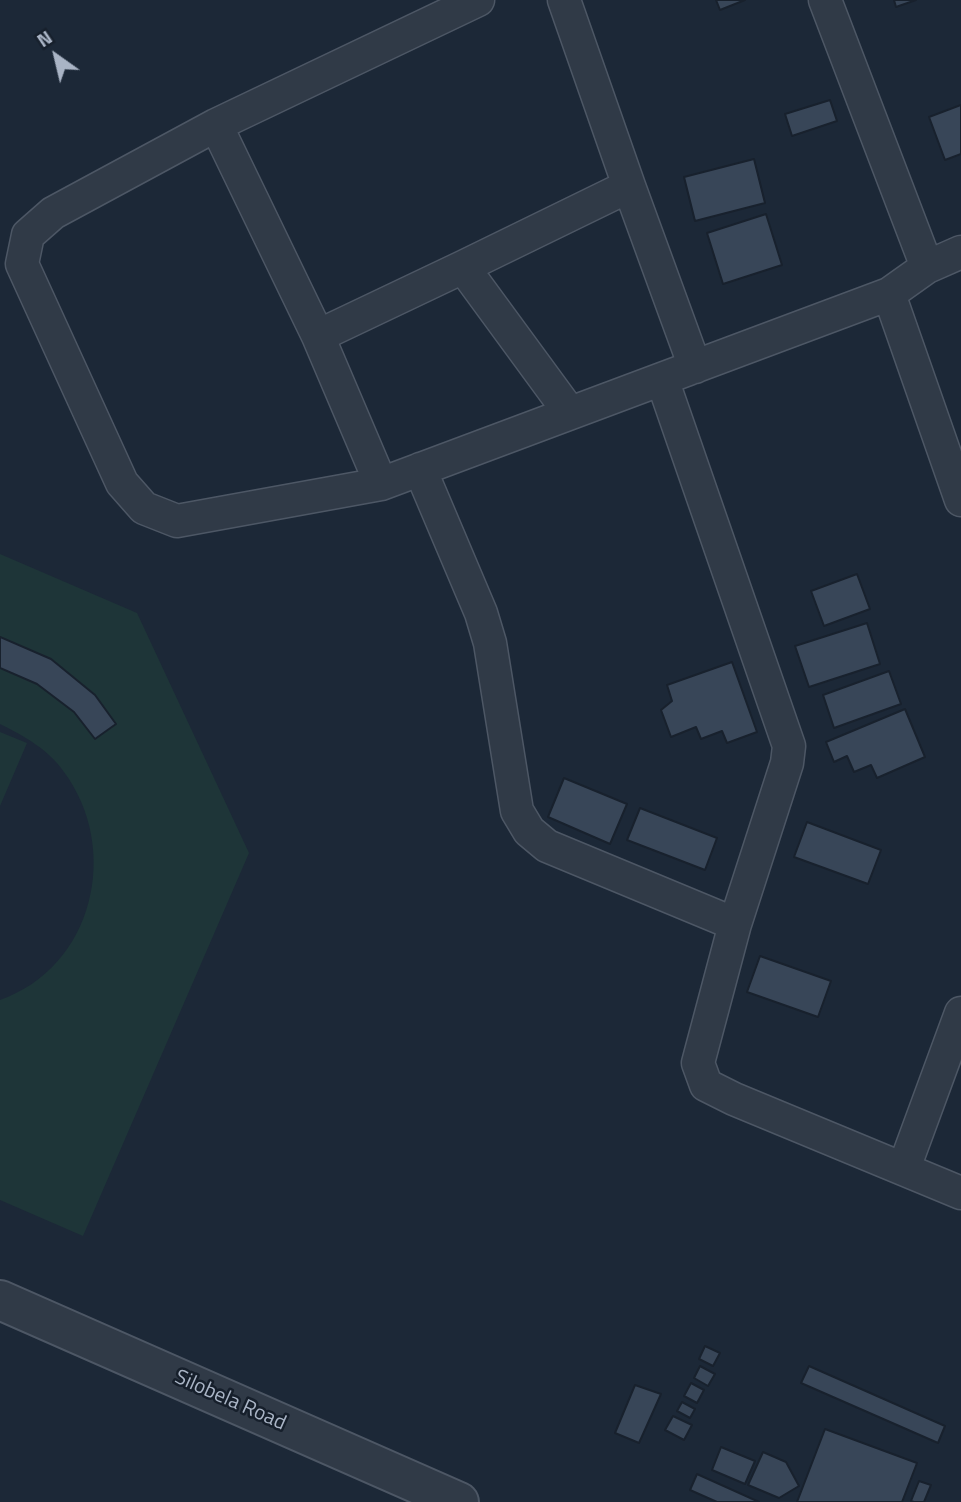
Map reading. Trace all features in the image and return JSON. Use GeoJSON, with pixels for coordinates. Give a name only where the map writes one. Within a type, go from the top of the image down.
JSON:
{"type":"FeatureCollection","features":[{"type":"Feature","properties":{"kind":"street"},"geometry":{"type":"LineString","coordinates":[[478,0],[216,125],[53,214],[28,235],[22,264],[122,483],[144,508],[177,521],[381,484],[889,294],[927,267],[961,252]]}},
{"type":"Feature","properties":{"kind":"street"},"geometry":{"type":"LineString","coordinates":[[564,0],[695,367]]}},
{"type":"Feature","properties":{"kind":"street"},"geometry":{"type":"LineString","coordinates":[[825,0],[927,267]]}},
{"type":"Feature","properties":{"kind":"street"},"geometry":{"type":"LineString","coordinates":[[216,125],[318,336],[381,484]]}},
{"type":"Feature","properties":{"kind":"street"},"geometry":{"type":"LineString","coordinates":[[318,336],[629,186]]}},
{"type":"Feature","properties":{"kind":"street"},"geometry":{"type":"LineString","coordinates":[[463,267],[570,413]]}},
{"type":"Feature","properties":{"kind":"street"},"geometry":{"type":"LineString","coordinates":[[889,294],[961,500]]}},
{"type":"Feature","properties":{"kind":"street"},"geometry":{"type":"LineString","coordinates":[[663,379],[789,746],[788,763],[735,924],[698,1063],[706,1085],[961,1193]]}},
{"type":"Feature","properties":{"kind":"street"},"geometry":{"type":"LineString","coordinates":[[420,469],[481,613],[490,643],[517,811],[529,831],[547,846],[735,924]]}},
{"type":"Feature","properties":{"kind":"street"},"geometry":{"type":"LineString","coordinates":[[904,1168],[961,1013]]}},
{"type":"Feature","properties":{"kind":"street","name":"Silobela Road"},"geometry":{"type":"LineString","coordinates":[[0,1300],[421,1495],[459,1502]]}},
{"type":"Feature","properties":{"kind":"green space"},"geometry":{"type":"Polygon","coordinates":[[[0,554],[137,613],[249,853],[83,1236],[0,1200],[0,1000],[32,984],[58,961],[77,934],[89,903],[94,869],[91,835],[81,803],[64,772],[27,738],[0,724],[0,554]]]}},
{"type":"Feature","properties":{"kind":"green space"},"geometry":{"type":"Polygon","coordinates":[[[0,732],[27,743],[0,806],[0,732]]]}},
{"type":"Feature","properties":{"kind":"building"},"geometry":{"type":"Polygon","coordinates":[[[716,0],[745,0],[720,10],[716,0]]]}},
{"type":"Feature","properties":{"kind":"building"},"geometry":{"type":"Polygon","coordinates":[[[894,0],[916,0],[896,7],[894,0]]]}},
{"type":"Feature","properties":{"kind":"building"},"geometry":{"type":"Polygon","coordinates":[[[830,100],[837,121],[792,136],[785,114],[830,100]]]}},
{"type":"Feature","properties":{"kind":"building"},"geometry":{"type":"Polygon","coordinates":[[[961,105],[961,154],[945,160],[929,117],[961,105]]]}},
{"type":"Feature","properties":{"kind":"building"},"geometry":{"type":"Polygon","coordinates":[[[754,159],[765,203],[695,221],[684,177],[754,159]]]}},
{"type":"Feature","properties":{"kind":"building"},"geometry":{"type":"Polygon","coordinates":[[[766,214],[782,265],[723,284],[707,233],[766,214]]]}},
{"type":"Feature","properties":{"kind":"building"},"geometry":{"type":"Polygon","coordinates":[[[857,574],[870,609],[824,626],[811,591],[857,574]]]}},
{"type":"Feature","properties":{"kind":"building"},"geometry":{"type":"Polygon","coordinates":[[[867,623],[880,664],[809,687],[795,646],[867,623]]]}},
{"type":"Feature","properties":{"kind":"building"},"geometry":{"type":"Polygon","coordinates":[[[0,637],[51,659],[95,695],[116,724],[95,739],[74,712],[37,684],[0,668],[0,637]]]}},
{"type":"Feature","properties":{"kind":"building"},"geometry":{"type":"Polygon","coordinates":[[[732,662],[757,732],[727,743],[722,731],[701,739],[696,727],[671,737],[661,710],[672,701],[667,685],[732,662]]]}},
{"type":"Feature","properties":{"kind":"building"},"geometry":{"type":"Polygon","coordinates":[[[889,671],[901,704],[834,728],[823,695],[889,671]]]}},
{"type":"Feature","properties":{"kind":"building"},"geometry":{"type":"Polygon","coordinates":[[[905,709],[925,757],[877,778],[871,765],[854,772],[847,756],[834,762],[826,742],[905,709]]]}},
{"type":"Feature","properties":{"kind":"building"},"geometry":{"type":"Polygon","coordinates":[[[564,778],[627,804],[610,844],[548,817],[564,778]]]}},
{"type":"Feature","properties":{"kind":"building"},"geometry":{"type":"Polygon","coordinates":[[[640,808],[717,838],[705,870],[627,840],[640,808]]]}},
{"type":"Feature","properties":{"kind":"building"},"geometry":{"type":"Polygon","coordinates":[[[807,822],[881,850],[868,884],[794,857],[807,822]]]}},
{"type":"Feature","properties":{"kind":"building"},"geometry":{"type":"Polygon","coordinates":[[[760,956],[831,981],[818,1017],[747,992],[760,956]]]}},
{"type":"Feature","properties":{"kind":"building"},"geometry":{"type":"Polygon","coordinates":[[[705,1346],[720,1353],[713,1366],[699,1359],[705,1346]]]}},
{"type":"Feature","properties":{"kind":"building"},"geometry":{"type":"Polygon","coordinates":[[[700,1366],[715,1374],[708,1386],[694,1378],[700,1366]]]}},
{"type":"Feature","properties":{"kind":"building"},"geometry":{"type":"Polygon","coordinates":[[[809,1366],[945,1426],[938,1443],[801,1383],[809,1366]]]}},
{"type":"Feature","properties":{"kind":"building"},"geometry":{"type":"Polygon","coordinates":[[[691,1383],[704,1390],[697,1403],[684,1396],[691,1383]]]}},
{"type":"Feature","properties":{"kind":"building"},"geometry":{"type":"Polygon","coordinates":[[[635,1385],[661,1394],[639,1443],[615,1433],[635,1385]]]}},
{"type":"Feature","properties":{"kind":"building"},"geometry":{"type":"Polygon","coordinates":[[[682,1402],[695,1409],[690,1418],[677,1411],[682,1402]]]}},
{"type":"Feature","properties":{"kind":"building"},"geometry":{"type":"Polygon","coordinates":[[[673,1416],[692,1425],[684,1440],[665,1430],[673,1416]]]}},
{"type":"Feature","properties":{"kind":"building"},"geometry":{"type":"Polygon","coordinates":[[[825,1429],[917,1463],[902,1502],[797,1502],[825,1429]]]}},
{"type":"Feature","properties":{"kind":"building"},"geometry":{"type":"Polygon","coordinates":[[[721,1447],[755,1461],[745,1484],[712,1470],[721,1447]]]}},
{"type":"Feature","properties":{"kind":"building"},"geometry":{"type":"Polygon","coordinates":[[[763,1452],[786,1462],[799,1486],[779,1498],[748,1485],[763,1452]]]}},
{"type":"Feature","properties":{"kind":"building"},"geometry":{"type":"Polygon","coordinates":[[[697,1474],[759,1502],[717,1502],[690,1490],[697,1474]]]}},
{"type":"Feature","properties":{"kind":"building"},"geometry":{"type":"Polygon","coordinates":[[[919,1481],[931,1485],[924,1502],[914,1502],[911,1501],[919,1481]]]}}]}
